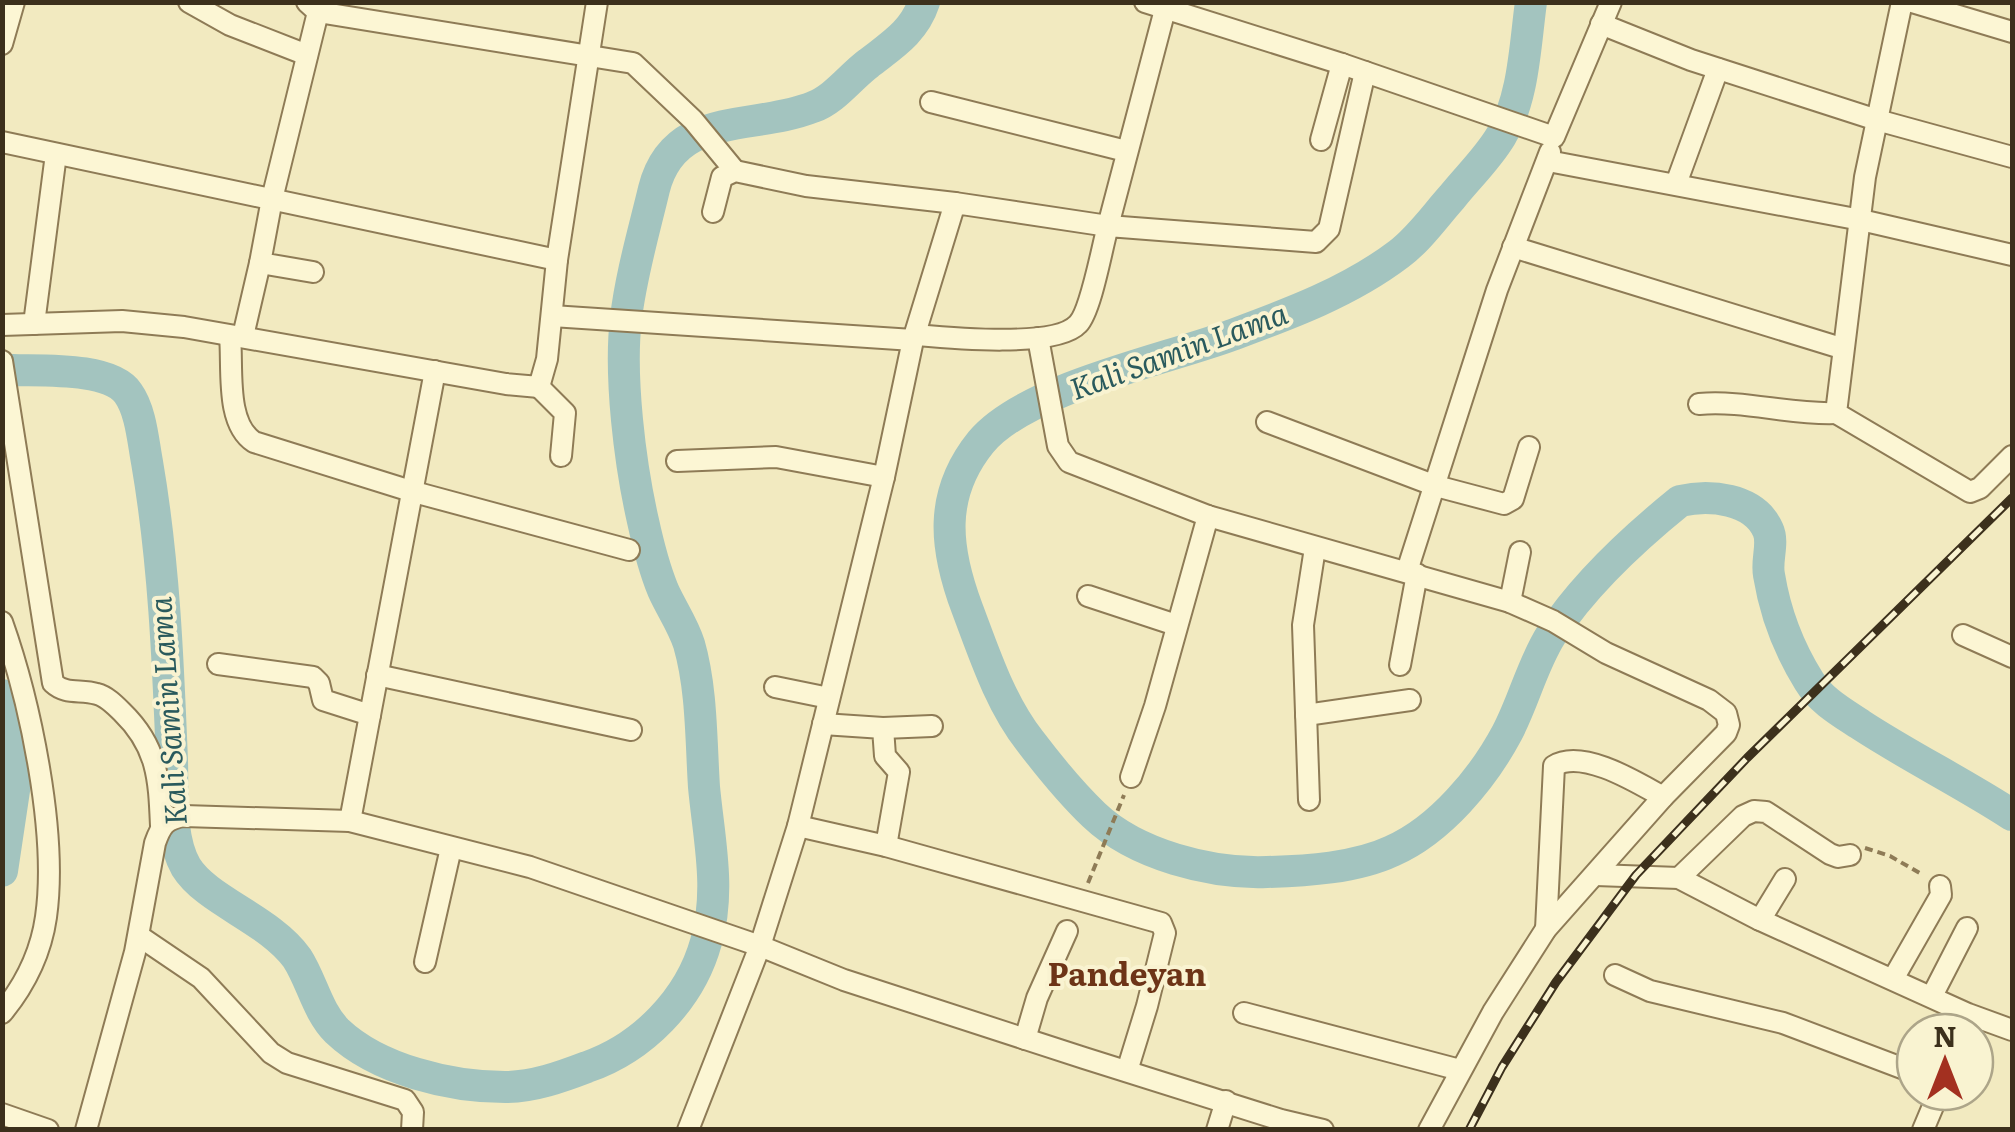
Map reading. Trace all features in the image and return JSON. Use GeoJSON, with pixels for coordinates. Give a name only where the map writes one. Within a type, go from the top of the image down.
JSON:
{"type":"FeatureCollection","features":[{"type":"Feature","properties":{"kind":"street"},"geometry":{"type":"LineString","coordinates":[[2,44],[14,2]]}},
{"type":"Feature","properties":{"kind":"street"},"geometry":{"type":"LineString","coordinates":[[189,2],[230,26],[307,54]]}},
{"type":"Feature","properties":{"kind":"street"},"geometry":{"type":"LineString","coordinates":[[539,387],[598,2]]}},
{"type":"Feature","properties":{"kind":"street"},"geometry":{"type":"LineString","coordinates":[[1145,2],[1554,136]]}},
{"type":"Feature","properties":{"kind":"street"},"geometry":{"type":"LineString","coordinates":[[1400,665],[1412,572],[1436,486],[1513,247],[1548,161],[1554,136],[1611,2]]}},
{"type":"Feature","properties":{"kind":"street"},"geometry":{"type":"LineString","coordinates":[[1836,414],[1841,348],[1865,177],[1902,2]]}},
{"type":"Feature","properties":{"kind":"street"},"geometry":{"type":"LineString","coordinates":[[1912,2],[2012,32]]}},
{"type":"Feature","properties":{"kind":"street"},"geometry":{"type":"LineString","coordinates":[[552,316],[638,324],[974,340],[1038,338],[1070,330],[1081,320],[1166,6]]}},
{"type":"Feature","properties":{"kind":"street"},"geometry":{"type":"LineString","coordinates":[[629,550],[414,492],[244,436],[236,420],[236,336],[260,264],[307,54],[312,7],[622,60],[643,70],[735,170],[806,186],[955,202],[1108,226],[1316,242],[1329,229],[1365,72]]}},
{"type":"Feature","properties":{"kind":"street"},"geometry":{"type":"LineString","coordinates":[[1601,24],[1718,69],[1877,120],[2012,157]]}},
{"type":"Feature","properties":{"kind":"street"},"geometry":{"type":"LineString","coordinates":[[1321,140],[1342,64]]}},
{"type":"Feature","properties":{"kind":"street"},"geometry":{"type":"LineString","coordinates":[[1676,184],[1718,69]]}},
{"type":"Feature","properties":{"kind":"street"},"geometry":{"type":"LineString","coordinates":[[931,102],[1126,151]]}},
{"type":"Feature","properties":{"kind":"street"},"geometry":{"type":"LineString","coordinates":[[2,142],[558,260]]}},
{"type":"Feature","properties":{"kind":"street"},"geometry":{"type":"LineString","coordinates":[[34,324],[56,154]]}},
{"type":"Feature","properties":{"kind":"street"},"geometry":{"type":"LineString","coordinates":[[1548,161],[1860,220],[2012,256]]}},
{"type":"Feature","properties":{"kind":"street"},"geometry":{"type":"LineString","coordinates":[[712,212],[722,178],[735,170]]}},
{"type":"Feature","properties":{"kind":"street"},"geometry":{"type":"LineString","coordinates":[[688,1130],[760,946],[798,826],[915,338],[955,202]]}},
{"type":"Feature","properties":{"kind":"street"},"geometry":{"type":"LineString","coordinates":[[1513,247],[1841,348]]}},
{"type":"Feature","properties":{"kind":"street"},"geometry":{"type":"LineString","coordinates":[[260,264],[313,272]]}},
{"type":"Feature","properties":{"kind":"street"},"geometry":{"type":"LineString","coordinates":[[2,325],[122,320],[539,387],[565,413],[561,456]]}},
{"type":"Feature","properties":{"kind":"street"},"geometry":{"type":"LineString","coordinates":[[1038,338],[1059,451],[1069,462],[1208,516],[1510,602],[1726,712],[1726,733],[1546,929],[1516,973],[1429,1130]]}},
{"type":"Feature","properties":{"kind":"street"},"geometry":{"type":"LineString","coordinates":[[4,371],[53,683],[62,691],[100,694],[134,724],[158,773],[161,826],[139,936],[86,1130]]}},
{"type":"Feature","properties":{"kind":"street"},"geometry":{"type":"LineString","coordinates":[[350,821],[434,371]]}},
{"type":"Feature","properties":{"kind":"street"},"geometry":{"type":"LineString","coordinates":[[1698,404],[1729,401],[1812,415],[1836,414],[1970,492],[1980,488],[2012,456]]}},
{"type":"Feature","properties":{"kind":"street"},"geometry":{"type":"LineString","coordinates":[[1267,422],[1436,486],[1508,503],[1513,499],[1529,447]]}},
{"type":"Feature","properties":{"kind":"street"},"geometry":{"type":"LineString","coordinates":[[677,461],[776,457],[884,477]]}},
{"type":"Feature","properties":{"kind":"street"},"geometry":{"type":"LineString","coordinates":[[1131,777],[1208,516]]}},
{"type":"Feature","properties":{"kind":"street"},"geometry":{"type":"LineString","coordinates":[[1310,800],[1302,625],[1315,548]]}},
{"type":"Feature","properties":{"kind":"street"},"geometry":{"type":"LineString","coordinates":[[1510,602],[1520,552]]}},
{"type":"Feature","properties":{"kind":"street"},"geometry":{"type":"LineString","coordinates":[[1088,596],[1176,626]]}},
{"type":"Feature","properties":{"kind":"street"},"geometry":{"type":"LineString","coordinates":[[2,622],[37,750],[48,870],[46,916],[36,956],[18,994],[2,1013]]}},
{"type":"Feature","properties":{"kind":"street"},"geometry":{"type":"LineString","coordinates":[[1963,635],[2012,657]]}},
{"type":"Feature","properties":{"kind":"street"},"geometry":{"type":"LineString","coordinates":[[218,664],[313,677],[319,683],[323,700],[370,714]]}},
{"type":"Feature","properties":{"kind":"street"},"geometry":{"type":"LineString","coordinates":[[377,675],[630,730]]}},
{"type":"Feature","properties":{"kind":"street"},"geometry":{"type":"LineString","coordinates":[[22,694],[53,683]]}},
{"type":"Feature","properties":{"kind":"street"},"geometry":{"type":"LineString","coordinates":[[775,687],[829,698]]}},
{"type":"Feature","properties":{"kind":"street"},"geometry":{"type":"LineString","coordinates":[[1306,715],[1410,700]]}},
{"type":"Feature","properties":{"kind":"street"},"geometry":{"type":"LineString","coordinates":[[822,724],[932,726]]}},
{"type":"Feature","properties":{"kind":"street"},"geometry":{"type":"LineString","coordinates":[[883,728],[885,756],[899,772],[886,846]]}},
{"type":"Feature","properties":{"kind":"street"},"geometry":{"type":"LineString","coordinates":[[1546,929],[1554,766],[1562,761],[1606,768],[1664,797]]}},
{"type":"Feature","properties":{"kind":"street"},"geometry":{"type":"LineString","coordinates":[[1679,878],[1754,811],[1766,812],[1830,854],[1850,854]]}},
{"type":"Feature","properties":{"kind":"street"},"geometry":{"type":"LineString","coordinates":[[161,826],[184,816],[350,821],[530,867],[1024,1040],[1324,1130]]}},
{"type":"Feature","properties":{"kind":"street"},"geometry":{"type":"LineString","coordinates":[[798,826],[886,846],[1156,920],[1165,929],[1148,1006],[1127,1070]]}},
{"type":"Feature","properties":{"kind":"street"},"geometry":{"type":"LineString","coordinates":[[425,962],[451,848]]}},
{"type":"Feature","properties":{"kind":"street"},"geometry":{"type":"LineString","coordinates":[[1596,875],[1679,878],[1760,920],[1932,996],[1951,1012]]}},
{"type":"Feature","properties":{"kind":"street"},"geometry":{"type":"LineString","coordinates":[[1760,920],[1785,879]]}},
{"type":"Feature","properties":{"kind":"street"},"geometry":{"type":"LineString","coordinates":[[1893,978],[1941,895],[1940,886]]}},
{"type":"Feature","properties":{"kind":"street"},"geometry":{"type":"LineString","coordinates":[[1932,996],[1968,928]]}},
{"type":"Feature","properties":{"kind":"street"},"geometry":{"type":"LineString","coordinates":[[1024,1040],[1066,931]]}},
{"type":"Feature","properties":{"kind":"street"},"geometry":{"type":"LineString","coordinates":[[139,936],[200,978],[271,1053],[286,1063],[404,1100],[413,1112],[412,1130]]}},
{"type":"Feature","properties":{"kind":"street"},"geometry":{"type":"LineString","coordinates":[[1614,975],[1650,991],[1784,1023],[1895,1065]]}},
{"type":"Feature","properties":{"kind":"street"},"geometry":{"type":"LineString","coordinates":[[1244,1014],[1460,1070]]}},
{"type":"Feature","properties":{"kind":"street"},"geometry":{"type":"LineString","coordinates":[[1217,1130],[1226,1100]]}},
{"type":"Feature","properties":{"kind":"street"},"geometry":{"type":"LineString","coordinates":[[2,1114],[48,1130]]}},
{"type":"Feature","properties":{"kind":"path"},"geometry":{"type":"LineString","coordinates":[[1080,902],[1131,777]]}},
{"type":"Feature","properties":{"kind":"path"},"geometry":{"type":"LineString","coordinates":[[1880,851],[1940,886]]}},
{"type":"Feature","properties":{"kind":"waterway","name":"Kali Samin Lama"},"geometry":{"type":"LineString","coordinates":[[13,370],[75,372],[107,379],[128,393],[136,408],[153,499],[161,574],[174,829],[186,867],[196,879],[285,944],[297,958],[337,1031],[354,1045],[394,1066],[439,1080],[505,1087],[557,1078],[607,1059],[645,1034],[676,1002],[699,963],[713,903],[693,661],[649,547],[627,420],[626,318],[654,189],[664,164],[679,146],[697,135],[718,127],[790,114],[828,99],[901,37],[924,2]]}},
{"type":"Feature","properties":{"kind":"waterway","name":"Kali Samin Lama"},"geometry":{"type":"LineString","coordinates":[[1531,2],[1519,88],[1509,121],[1484,160],[1399,254],[1360,280],[1297,310],[1063,391],[1002,423],[981,442],[958,482],[952,502],[950,544],[967,608],[1010,711],[1045,760],[1094,815],[1152,851],[1199,865],[1245,872],[1282,872],[1363,861],[1410,842],[1473,785],[1507,733],[1551,635],[1610,563],[1680,501],[1717,499],[1752,511],[1768,530],[1769,575],[1779,616],[1795,656],[1820,695],[1880,737],[2012,815]]}},
{"type":"Feature","properties":{"kind":"waterway"},"geometry":{"type":"LineString","coordinates":[[2,695],[19,757],[2,871]]}},
{"type":"Feature","properties":{"kind":"railway"},"geometry":{"type":"LineString","coordinates":[[1469,1130],[1502,1067],[1556,982],[1636,875],[1747,758],[2012,498]]}},
{"type":"Feature","properties":{"kind":"district","name":"Pandeyan"},"geometry":{"type":"Point","coordinates":[1127,975]}}]}
